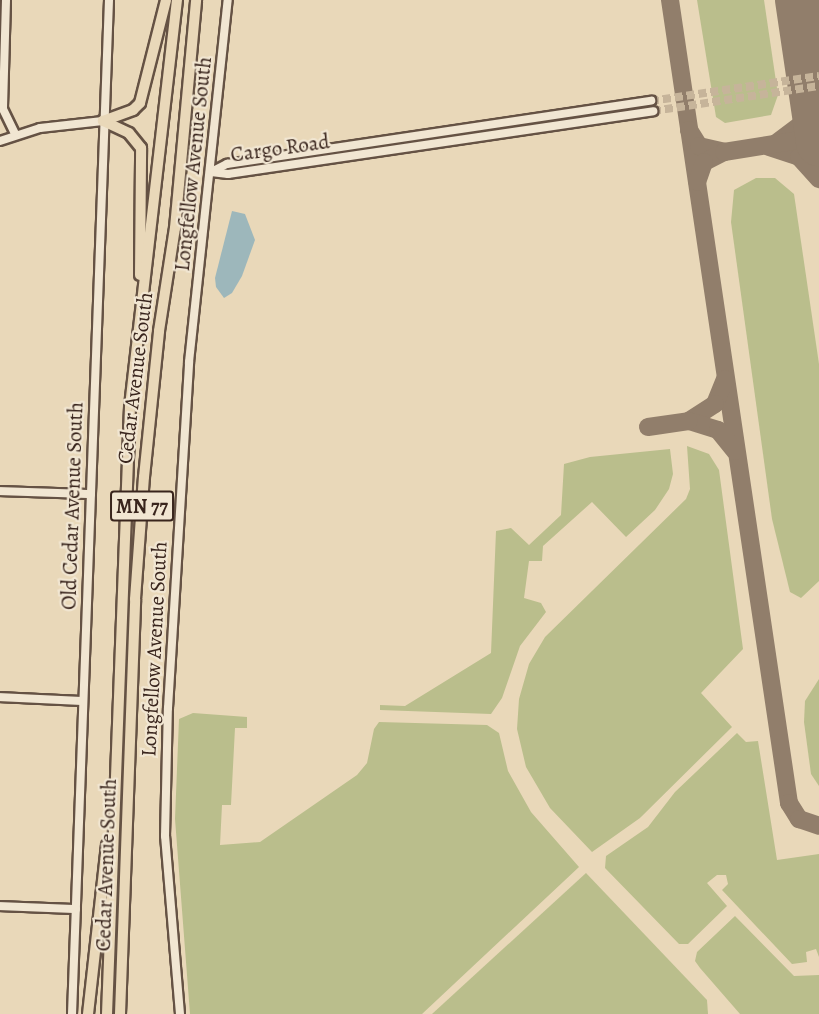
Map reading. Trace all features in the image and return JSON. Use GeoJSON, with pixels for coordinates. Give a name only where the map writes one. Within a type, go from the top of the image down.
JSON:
{"type":"FeatureCollection","features":[{"type":"Feature","properties":{"kind":"highway"},"geometry":{"type":"LineString","coordinates":[[103,121],[126,113],[140,103],[166,0]]}},
{"type":"Feature","properties":{"kind":"highway","name":"Cedar Avenue South"},"geometry":{"type":"LineString","coordinates":[[108,1014],[112,827],[124,499],[136,339],[177,0]]}},
{"type":"Feature","properties":{"kind":"highway","name":"Cedar Avenue South"},"geometry":{"type":"LineString","coordinates":[[120,1014],[135,599],[144,477],[159,331],[175,228],[196,0]]}},
{"type":"Feature","properties":{"kind":"highway"},"geometry":{"type":"LineString","coordinates":[[103,121],[135,137],[142,156],[136,339]]}},
{"type":"Feature","properties":{"kind":"highway"},"geometry":{"type":"LineString","coordinates":[[88,1014],[102,861],[112,827]]}},
{"type":"Feature","properties":{"kind":"street"},"geometry":{"type":"LineString","coordinates":[[6,0],[2,76],[3,109],[15,134]]}},
{"type":"Feature","properties":{"kind":"street","name":"Old Cedar Avenue South"},"geometry":{"type":"LineString","coordinates":[[72,1014],[109,0]]}},
{"type":"Feature","properties":{"kind":"street","name":"Longfellow Avenue South"},"geometry":{"type":"LineString","coordinates":[[180,1014],[165,836],[168,731],[189,362],[228,0]]}},
{"type":"Feature","properties":{"kind":"street","name":"Cargo Road"},"geometry":{"type":"LineString","coordinates":[[211,172],[227,164],[651,101]]}},
{"type":"Feature","properties":{"kind":"street","name":"Cargo Road"},"geometry":{"type":"LineString","coordinates":[[211,172],[228,174],[653,111]]}},
{"type":"Feature","properties":{"kind":"street"},"geometry":{"type":"LineString","coordinates":[[0,141],[15,134],[103,121]]}},
{"type":"Feature","properties":{"kind":"street"},"geometry":{"type":"LineString","coordinates":[[0,491],[91,494]]}},
{"type":"Feature","properties":{"kind":"street"},"geometry":{"type":"LineString","coordinates":[[0,697],[83,701]]}},
{"type":"Feature","properties":{"kind":"street"},"geometry":{"type":"LineString","coordinates":[[0,906],[76,909]]}},
{"type":"Feature","properties":{"kind":"green space"},"geometry":{"type":"Polygon","coordinates":[[[697,0],[764,0],[778,95],[771,115],[725,123],[716,117],[697,0]]]}},
{"type":"Feature","properties":{"kind":"green space"},"geometry":{"type":"Polygon","coordinates":[[[756,178],[775,178],[794,194],[819,364],[819,581],[801,598],[790,592],[772,519],[731,222],[734,190],[756,178]]]}},
{"type":"Feature","properties":{"kind":"green space"},"geometry":{"type":"Polygon","coordinates":[[[687,446],[709,454],[719,470],[743,649],[701,693],[732,727],[640,818],[592,852],[550,808],[526,767],[517,729],[519,699],[529,664],[545,637],[686,499],[690,489],[687,446]]]}},
{"type":"Feature","properties":{"kind":"green space"},"geometry":{"type":"Polygon","coordinates":[[[670,449],[673,474],[669,489],[655,510],[626,537],[592,502],[543,546],[542,561],[529,561],[524,598],[541,603],[546,612],[520,646],[502,698],[491,714],[380,710],[380,705],[405,706],[491,653],[496,531],[511,528],[529,545],[561,515],[564,464],[590,457],[670,449]]]}},
{"type":"Feature","properties":{"kind":"green space"},"geometry":{"type":"Polygon","coordinates":[[[819,679],[819,786],[811,774],[804,722],[805,701],[819,679]]]}},
{"type":"Feature","properties":{"kind":"green space"},"geometry":{"type":"Polygon","coordinates":[[[193,713],[247,717],[247,728],[235,728],[231,805],[222,805],[220,845],[260,842],[357,775],[367,763],[374,729],[379,722],[487,725],[499,733],[508,771],[531,812],[579,867],[422,1014],[190,1014],[175,819],[179,719],[193,713]]]}},
{"type":"Feature","properties":{"kind":"green space"},"geometry":{"type":"Polygon","coordinates":[[[737,733],[746,742],[758,741],[777,860],[819,854],[819,957],[816,949],[806,952],[807,962],[792,964],[722,890],[728,884],[726,875],[717,875],[707,883],[727,906],[688,944],[679,944],[605,868],[606,856],[648,827],[675,792],[737,733]]]}},
{"type":"Feature","properties":{"kind":"green space"},"geometry":{"type":"Polygon","coordinates":[[[586,873],[707,1000],[708,1014],[432,1014],[586,873]]]}},
{"type":"Feature","properties":{"kind":"green space"},"geometry":{"type":"Polygon","coordinates":[[[735,916],[794,976],[819,975],[819,1014],[740,1014],[700,968],[695,961],[697,952],[735,916]]]}},
{"type":"Feature","properties":{"kind":"water"},"geometry":{"type":"Polygon","coordinates":[[[232,211],[245,214],[255,240],[242,276],[232,293],[224,298],[216,287],[215,278],[232,211]]]}},
{"type":"Feature","properties":{"kind":"taxiway"},"geometry":{"type":"LineString","coordinates":[[670,0],[789,803],[799,819],[819,826]]}},
{"type":"Feature","properties":{"kind":"taxiway"},"geometry":{"type":"LineString","coordinates":[[775,144],[803,123],[810,104],[810,81],[819,111]]}},
{"type":"Feature","properties":{"kind":"taxiway"},"geometry":{"type":"LineString","coordinates":[[689,130],[699,146],[724,152],[704,162],[697,182]]}},
{"type":"Feature","properties":{"kind":"taxiway"},"geometry":{"type":"LineString","coordinates":[[724,152],[819,137]]}},
{"type":"Feature","properties":{"kind":"taxiway"},"geometry":{"type":"LineString","coordinates":[[769,147],[799,157],[819,179]]}},
{"type":"Feature","properties":{"kind":"taxiway"},"geometry":{"type":"LineString","coordinates":[[725,379],[715,404],[689,421],[718,430],[735,451]]}},
{"type":"Feature","properties":{"kind":"taxiway"},"geometry":{"type":"LineString","coordinates":[[648,427],[689,421]]}},
{"type":"Feature","properties":{"kind":"runway"},"geometry":{"type":"LineString","coordinates":[[798,0],[819,143]]}},
{"type":"Feature","properties":{"kind":"tunnel"},"geometry":{"type":"LineString","coordinates":[[651,101],[819,76]]}},
{"type":"Feature","properties":{"kind":"tunnel"},"geometry":{"type":"LineString","coordinates":[[653,111],[819,86]]}}]}
